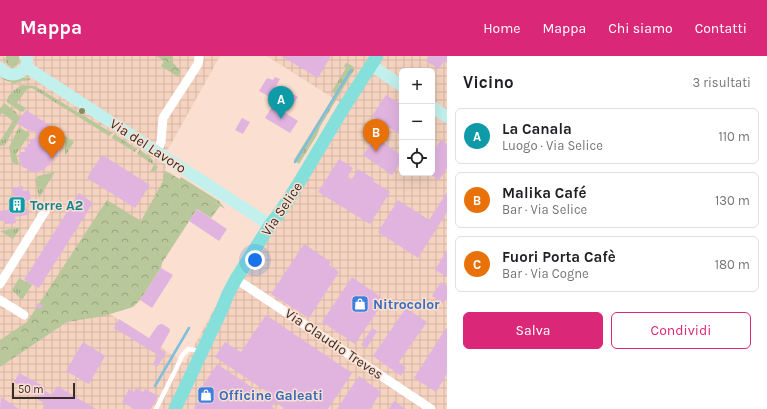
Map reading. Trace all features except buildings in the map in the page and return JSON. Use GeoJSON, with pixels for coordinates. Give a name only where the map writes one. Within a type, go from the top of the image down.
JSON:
{"type":"FeatureCollection","features":[{"type":"Feature","properties":{"kind":"main road","name":"Via del Lavoro"},"geometry":{"type":"LineString","coordinates":[[0,68],[5,73],[14,75],[19,73],[27,59],[157,152],[270,225]]}},
{"type":"Feature","properties":{"kind":"main road"},"geometry":{"type":"LineString","coordinates":[[374,61],[399,83]]}},
{"type":"Feature","properties":{"kind":"main road","name":"Via Selice"},"geometry":{"type":"LineString","coordinates":[[175,409],[236,279],[297,186],[343,109],[374,61]]}},
{"type":"Feature","properties":{"kind":"main road"},"geometry":{"type":"LineString","coordinates":[[435,109],[447,117]]}},
{"type":"Feature","properties":{"kind":"street"},"geometry":{"type":"LineString","coordinates":[[157,152],[161,142],[162,118],[198,64],[200,59],[199,56]]}},
{"type":"Feature","properties":{"kind":"street"},"geometry":{"type":"LineString","coordinates":[[0,284],[47,208]]}},
{"type":"Feature","properties":{"kind":"street","name":"Via Claudio Treves"},"geometry":{"type":"LineString","coordinates":[[236,279],[431,409]]}},
{"type":"Feature","properties":{"kind":"street"},"geometry":{"type":"LineString","coordinates":[[0,300],[24,315]]}},
{"type":"Feature","properties":{"kind":"lane"},"geometry":{"type":"LineString","coordinates":[[156,409],[182,356],[188,349],[201,352]]}},
{"type":"Feature","properties":{"kind":"shaded area"},"geometry":{"type":"Polygon","coordinates":[[[0,56],[3,56],[15,63],[27,56],[220,56],[167,151],[165,181],[102,309],[185,363],[214,309],[277,212],[339,102],[267,56],[447,56],[447,409],[0,409],[0,56]]]}},
{"type":"Feature","properties":{"kind":"green space"},"geometry":{"type":"Polygon","coordinates":[[[6,56],[19,56],[18,64],[12,67],[9,66],[6,61],[6,56]]]}},
{"type":"Feature","properties":{"kind":"green space"},"geometry":{"type":"Polygon","coordinates":[[[156,56],[173,56],[173,63],[181,71],[178,77],[161,66],[164,61],[156,56]]]}},
{"type":"Feature","properties":{"kind":"green space"},"geometry":{"type":"Polygon","coordinates":[[[346,63],[353,66],[354,70],[299,164],[294,160],[335,94],[332,91],[346,68],[344,66],[346,63]]]}},
{"type":"Feature","properties":{"kind":"green space"},"geometry":{"type":"Polygon","coordinates":[[[0,76],[30,78],[30,80],[13,84],[2,79],[0,76]]]}},
{"type":"Feature","properties":{"kind":"green space"},"geometry":{"type":"Polygon","coordinates":[[[22,85],[35,86],[112,133],[109,136],[32,88],[27,89],[17,103],[26,108],[23,112],[19,111],[8,103],[7,100],[12,92],[22,85]]]}},
{"type":"Feature","properties":{"kind":"green space"},"geometry":{"type":"Polygon","coordinates":[[[4,103],[16,112],[20,118],[5,145],[0,146],[0,141],[13,121],[2,113],[0,116],[0,109],[4,103]]]}},
{"type":"Feature","properties":{"kind":"green space"},"geometry":{"type":"Polygon","coordinates":[[[19,127],[30,134],[16,154],[19,164],[16,165],[12,162],[9,147],[19,127]]]}},
{"type":"Feature","properties":{"kind":"green space"},"geometry":{"type":"Polygon","coordinates":[[[114,134],[137,149],[135,152],[112,138],[114,134]]]}},
{"type":"Feature","properties":{"kind":"green space"},"geometry":{"type":"Polygon","coordinates":[[[65,136],[74,142],[65,156],[65,136]]]}},
{"type":"Feature","properties":{"kind":"green space"},"geometry":{"type":"Polygon","coordinates":[[[140,150],[152,159],[158,167],[155,171],[150,172],[154,165],[137,154],[140,150]]]}},
{"type":"Feature","properties":{"kind":"green space"},"geometry":{"type":"Polygon","coordinates":[[[165,171],[220,206],[211,218],[197,209],[162,263],[161,268],[140,300],[133,307],[104,316],[67,322],[0,367],[0,340],[27,322],[107,200],[141,221],[163,181],[165,171]]]}},
{"type":"Feature","properties":{"kind":"green space"},"geometry":{"type":"Polygon","coordinates":[[[55,172],[39,198],[35,180],[38,176],[55,172]]]}},
{"type":"Feature","properties":{"kind":"green space"},"geometry":{"type":"Polygon","coordinates":[[[181,177],[219,201],[225,209],[179,180],[181,177]]]}},
{"type":"Feature","properties":{"kind":"green space"},"geometry":{"type":"Polygon","coordinates":[[[21,227],[13,239],[0,231],[21,227]]]}},
{"type":"Feature","properties":{"kind":"green space"},"geometry":{"type":"Polygon","coordinates":[[[19,278],[32,285],[22,300],[12,290],[19,278]]]}},
{"type":"Feature","properties":{"kind":"waterway"},"geometry":{"type":"LineString","coordinates":[[295,162],[351,70]]}},
{"type":"Feature","properties":{"kind":"waterway"},"geometry":{"type":"LineString","coordinates":[[155,386],[189,328]]}},
{"type":"Feature","properties":{"kind":"place","name":"La Canala"},"geometry":{"type":"Point","coordinates":[281,119]}},
{"type":"Feature","properties":{"kind":"place","name":"Malika Café"},"geometry":{"type":"Point","coordinates":[376,152]}},
{"type":"Feature","properties":{"kind":"place","name":"Fuori Porta Cafè"},"geometry":{"type":"Point","coordinates":[52,159]}},
{"type":"Feature","properties":{"kind":"place","name":"Torre A2"},"geometry":{"type":"Point","coordinates":[17,205]}},
{"type":"Feature","properties":{"kind":"place","name":"Nitrocolor"},"geometry":{"type":"Point","coordinates":[360,304]}},
{"type":"Feature","properties":{"kind":"place","name":"Officine Galeati"},"geometry":{"type":"Point","coordinates":[206,395]}}]}
